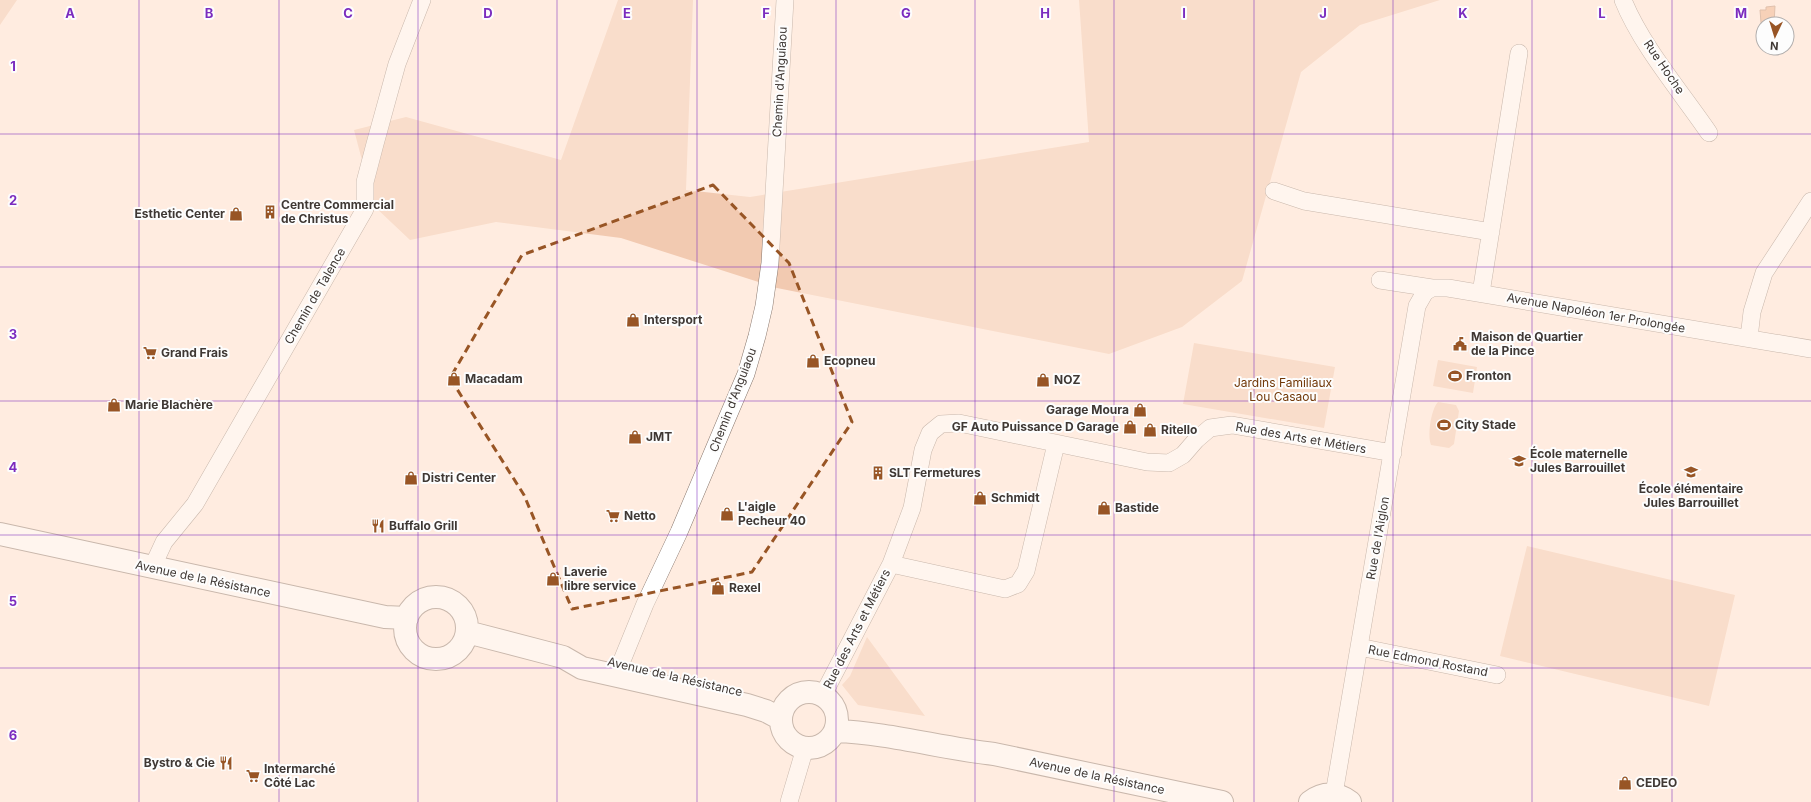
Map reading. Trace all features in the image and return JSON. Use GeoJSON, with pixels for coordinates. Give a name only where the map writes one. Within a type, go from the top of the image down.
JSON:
{"type":"FeatureCollection","features":[{"type":"Feature","properties":{"kind":"main road","name":"Avenue de la Résistance"},"geometry":{"type":"LineString","coordinates":[[0,534],[152,568],[385,617],[407,618]]}},
{"type":"Feature","properties":{"kind":"main road"},"geometry":{"type":"LineString","coordinates":[[436,597],[444,598],[451,601],[462,611],[467,624],[467,632],[462,644],[454,653],[446,657],[429,658],[421,655],[409,643],[406,635],[407,618],[410,611],[421,601],[436,597]]}},
{"type":"Feature","properties":{"kind":"main road","name":"Avenue de la Résistance"},"geometry":{"type":"LineString","coordinates":[[467,632],[563,657],[582,657],[621,663],[764,697],[783,712]]}},
{"type":"Feature","properties":{"kind":"main road","name":"Avenue de la Résistance"},"geometry":{"type":"LineString","coordinates":[[563,657],[582,668],[747,705],[766,711],[783,712]]}},
{"type":"Feature","properties":{"kind":"main road"},"geometry":{"type":"LineString","coordinates":[[806,692],[823,695],[835,708],[836,724],[830,739],[823,745],[814,748],[805,748],[790,741],[782,728],[783,712],[790,698],[806,692]]}},
{"type":"Feature","properties":{"kind":"main road","name":"Avenue de la Résistance"},"geometry":{"type":"LineString","coordinates":[[836,724],[966,751],[994,754],[1222,802]]}},
{"type":"Feature","properties":{"kind":"main road"},"geometry":{"type":"LineString","coordinates":[[1310,802],[1318,797],[1342,798]]}},
{"type":"Feature","properties":{"kind":"street","name":"Chemin de Talence"},"geometry":{"type":"LineString","coordinates":[[152,568],[164,542],[196,504],[365,209],[365,182],[375,144],[397,64],[422,0]]}},
{"type":"Feature","properties":{"kind":"street","name":"Chemin d'Anguiaou"},"geometry":{"type":"LineString","coordinates":[[621,663],[644,604],[679,532],[746,374],[757,336],[764,306],[770,263],[785,0]]}},
{"type":"Feature","properties":{"kind":"street","name":"Rue Hoche"},"geometry":{"type":"LineString","coordinates":[[1623,0],[1630,15],[1655,55],[1708,133]]}},
{"type":"Feature","properties":{"kind":"street"},"geometry":{"type":"LineString","coordinates":[[1481,293],[1519,53]]}},
{"type":"Feature","properties":{"kind":"street"},"geometry":{"type":"LineString","coordinates":[[1274,191],[1304,201],[1491,232]]}},
{"type":"Feature","properties":{"kind":"street"},"geometry":{"type":"LineString","coordinates":[[1749,338],[1752,312],[1764,273],[1811,201]]}},
{"type":"Feature","properties":{"kind":"street","name":"Avenue Napoléon 1er Prolongée"},"geometry":{"type":"LineString","coordinates":[[1380,280],[1432,288],[1448,288],[1481,293],[1811,349]]}},
{"type":"Feature","properties":{"kind":"street","name":"Rue de l'Aiglon"},"geometry":{"type":"LineString","coordinates":[[1342,798],[1359,648],[1417,306],[1420,298],[1432,288]]}},
{"type":"Feature","properties":{"kind":"street","name":"Rue des Arts et Métiers"},"geometry":{"type":"LineString","coordinates":[[823,695],[892,564],[912,508],[923,450],[930,433],[942,424],[959,423],[1147,462],[1169,463],[1183,455],[1196,440],[1210,428],[1232,425],[1393,453]]}},
{"type":"Feature","properties":{"kind":"street","name":"Rue des Arts et Métiers"},"geometry":{"type":"LineString","coordinates":[[892,564],[1005,589],[1018,584],[1026,571],[1056,444]]}},
{"type":"Feature","properties":{"kind":"street","name":"Rue Edmond Rostand"},"geometry":{"type":"LineString","coordinates":[[1359,648],[1497,675]]}},
{"type":"Feature","properties":{"kind":"street"},"geometry":{"type":"LineString","coordinates":[[789,802],[805,748]]}},
{"type":"Feature","properties":{"kind":"highlighted area"},"geometry":{"type":"Polygon","coordinates":[[[713,185],[789,263],[852,422],[752,572],[572,609],[524,495],[450,378],[522,255],[713,185]]]}},
{"type":"Feature","properties":{"kind":"green space"},"geometry":{"type":"Polygon","coordinates":[[[0,0],[17,0],[0,25],[0,0]]]}},
{"type":"Feature","properties":{"kind":"green space"},"geometry":{"type":"Polygon","coordinates":[[[618,0],[693,0],[686,190],[750,197],[1089,142],[1079,0],[1440,0],[1360,25],[1301,72],[1242,281],[1182,327],[1109,354],[777,288],[621,238],[496,222],[410,240],[374,206],[354,130],[406,117],[561,160],[618,0]]]}},
{"type":"Feature","properties":{"kind":"green space","name":"Jardins Familiaux Lou Casaou"},"geometry":{"type":"Polygon","coordinates":[[[1194,343],[1335,367],[1324,428],[1183,404],[1194,343]]]}},
{"type":"Feature","properties":{"kind":"green space","name":"Fronton"},"geometry":{"type":"Polygon","coordinates":[[[1438,360],[1477,367],[1473,393],[1433,386],[1438,360]]]}},
{"type":"Feature","properties":{"kind":"green space","name":"City Stade"},"geometry":{"type":"Polygon","coordinates":[[[1438,402],[1456,405],[1459,411],[1454,444],[1449,448],[1431,445],[1430,441],[1429,435],[1433,410],[1438,402]]]}},
{"type":"Feature","properties":{"kind":"green space"},"geometry":{"type":"Polygon","coordinates":[[[1527,546],[1735,595],[1709,706],[1500,656],[1527,546]]]}},
{"type":"Feature","properties":{"kind":"green space"},"geometry":{"type":"Polygon","coordinates":[[[867,637],[925,716],[858,705],[842,685],[850,676],[867,637]]]}},
{"type":"Feature","properties":{"kind":"shaded area"},"geometry":{"type":"Polygon","coordinates":[[[1775,6],[1774,16],[1760,16],[1760,10],[1766,10],[1766,7],[1775,6]]]}},
{"type":"Feature","properties":{"kind":"place","name":"Centre Commercial de Christus"},"geometry":{"type":"Point","coordinates":[270,212]}},
{"type":"Feature","properties":{"kind":"place","name":"Esthetic Center"},"geometry":{"type":"Point","coordinates":[236,214]}},
{"type":"Feature","properties":{"kind":"place","name":"Intersport"},"geometry":{"type":"Point","coordinates":[633,320]}},
{"type":"Feature","properties":{"kind":"place","name":"Maison de Quartier de la Pince"},"geometry":{"type":"Point","coordinates":[1460,344]}},
{"type":"Feature","properties":{"kind":"place","name":"Grand Frais"},"geometry":{"type":"Point","coordinates":[150,353]}},
{"type":"Feature","properties":{"kind":"place","name":"Ecopneu"},"geometry":{"type":"Point","coordinates":[813,361]}},
{"type":"Feature","properties":{"kind":"place","name":"Fronton"},"geometry":{"type":"Point","coordinates":[1455,376]}},
{"type":"Feature","properties":{"kind":"place","name":"Macadam"},"geometry":{"type":"Point","coordinates":[454,379]}},
{"type":"Feature","properties":{"kind":"place","name":"NOZ"},"geometry":{"type":"Point","coordinates":[1043,380]}},
{"type":"Feature","properties":{"kind":"place","name":"Marie Blachère"},"geometry":{"type":"Point","coordinates":[114,405]}},
{"type":"Feature","properties":{"kind":"place","name":"Garage Moura"},"geometry":{"type":"Point","coordinates":[1140,410]}},
{"type":"Feature","properties":{"kind":"place","name":"City Stade"},"geometry":{"type":"Point","coordinates":[1444,425]}},
{"type":"Feature","properties":{"kind":"place","name":"GF Auto Puissance D Garage"},"geometry":{"type":"Point","coordinates":[1130,427]}},
{"type":"Feature","properties":{"kind":"place","name":"Ritello"},"geometry":{"type":"Point","coordinates":[1150,430]}},
{"type":"Feature","properties":{"kind":"place","name":"JMT"},"geometry":{"type":"Point","coordinates":[635,437]}},
{"type":"Feature","properties":{"kind":"place","name":"École maternelle Jules Barrouillet"},"geometry":{"type":"Point","coordinates":[1519,461]}},
{"type":"Feature","properties":{"kind":"place","name":"École élémentaire Jules Barrouillet"},"geometry":{"type":"Point","coordinates":[1691,472]}},
{"type":"Feature","properties":{"kind":"place","name":"SLT Fermetures"},"geometry":{"type":"Point","coordinates":[878,473]}},
{"type":"Feature","properties":{"kind":"place","name":"Distri Center"},"geometry":{"type":"Point","coordinates":[411,478]}},
{"type":"Feature","properties":{"kind":"place","name":"Schmidt"},"geometry":{"type":"Point","coordinates":[980,498]}},
{"type":"Feature","properties":{"kind":"place","name":"Bastide"},"geometry":{"type":"Point","coordinates":[1104,508]}},
{"type":"Feature","properties":{"kind":"place","name":"L'aigle Pecheur 40"},"geometry":{"type":"Point","coordinates":[727,514]}},
{"type":"Feature","properties":{"kind":"place","name":"Netto"},"geometry":{"type":"Point","coordinates":[613,516]}},
{"type":"Feature","properties":{"kind":"place","name":"Buffalo Grill"},"geometry":{"type":"Point","coordinates":[378,526]}},
{"type":"Feature","properties":{"kind":"place","name":"Laverie libre service"},"geometry":{"type":"Point","coordinates":[553,579]}},
{"type":"Feature","properties":{"kind":"place","name":"Rexel"},"geometry":{"type":"Point","coordinates":[718,588]}},
{"type":"Feature","properties":{"kind":"place","name":"Bystro & Cie"},"geometry":{"type":"Point","coordinates":[226,763]}},
{"type":"Feature","properties":{"kind":"place","name":"Intermarché Côté Lac"},"geometry":{"type":"Point","coordinates":[253,776]}},
{"type":"Feature","properties":{"kind":"place","name":"CEDEO"},"geometry":{"type":"Point","coordinates":[1625,783]}}]}
